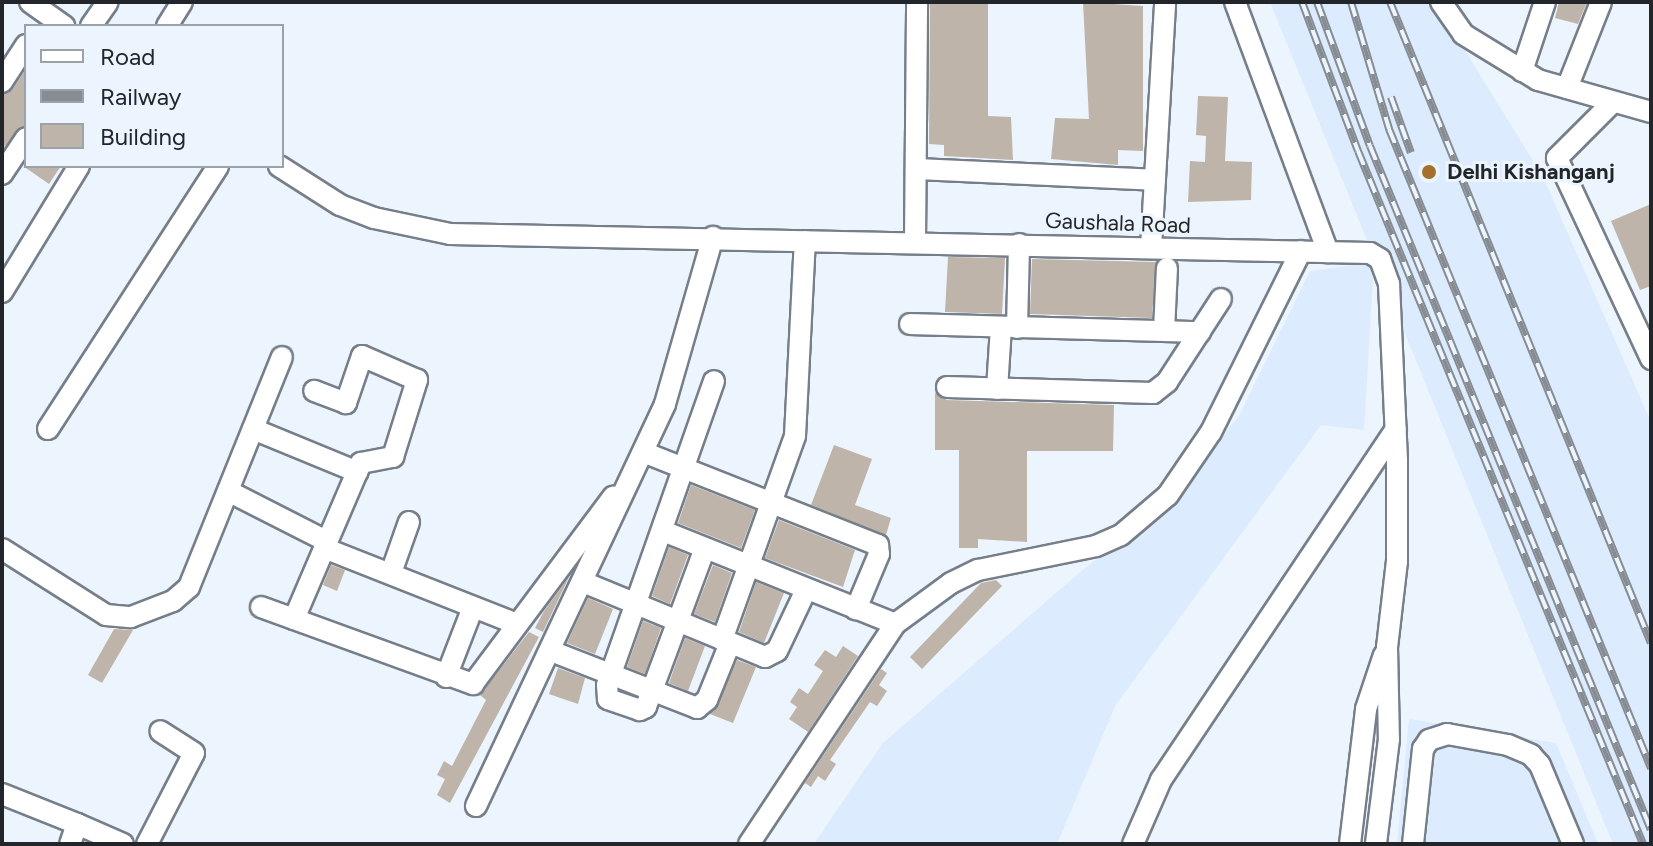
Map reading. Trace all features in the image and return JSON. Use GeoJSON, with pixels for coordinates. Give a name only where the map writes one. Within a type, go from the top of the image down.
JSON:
{"type":"FeatureCollection","features":[{"type":"Feature","properties":{"kind":"street"},"geometry":{"type":"LineString","coordinates":[[92,24],[108,2]]}},
{"type":"Feature","properties":{"kind":"street"},"geometry":{"type":"LineString","coordinates":[[168,24],[182,2]]}},
{"type":"Feature","properties":{"kind":"street"},"geometry":{"type":"LineString","coordinates":[[915,241],[917,2]]}},
{"type":"Feature","properties":{"kind":"street"},"geometry":{"type":"LineString","coordinates":[[1151,248],[1165,2]]}},
{"type":"Feature","properties":{"kind":"street"},"geometry":{"type":"LineString","coordinates":[[1235,2],[1328,252]]}},
{"type":"Feature","properties":{"kind":"street"},"geometry":{"type":"LineString","coordinates":[[1441,2],[1463,34],[1522,71],[1612,103],[1650,111]]}},
{"type":"Feature","properties":{"kind":"street"},"geometry":{"type":"LineString","coordinates":[[1522,71],[1545,2]]}},
{"type":"Feature","properties":{"kind":"street"},"geometry":{"type":"LineString","coordinates":[[1567,88],[1601,2]]}},
{"type":"Feature","properties":{"kind":"street"},"geometry":{"type":"LineString","coordinates":[[2,82],[24,48]]}},
{"type":"Feature","properties":{"kind":"street"},"geometry":{"type":"LineString","coordinates":[[1612,103],[1557,158],[1651,359]]}},
{"type":"Feature","properties":{"kind":"street"},"geometry":{"type":"LineString","coordinates":[[2,174],[24,141]]}},
{"type":"Feature","properties":{"kind":"street"},"geometry":{"type":"LineString","coordinates":[[2,292],[78,168]]}},
{"type":"Feature","properties":{"kind":"street"},"geometry":{"type":"LineString","coordinates":[[48,429],[217,168]]}},
{"type":"Feature","properties":{"kind":"street","name":"Gaushala Road"},"geometry":{"type":"LineString","coordinates":[[282,168],[340,205],[412,229],[531,237],[713,237],[1370,253],[1386,269],[1396,429],[1397,561],[1387,647],[1389,739],[1376,844]]}},
{"type":"Feature","properties":{"kind":"street"},"geometry":{"type":"LineString","coordinates":[[916,169],[1155,180]]}},
{"type":"Feature","properties":{"kind":"street"},"geometry":{"type":"LineString","coordinates":[[476,806],[583,582],[685,348],[713,237]]}},
{"type":"Feature","properties":{"kind":"street"},"geometry":{"type":"LineString","coordinates":[[652,694],[689,708],[703,706],[726,642],[799,416],[805,241]]}},
{"type":"Feature","properties":{"kind":"street"},"geometry":{"type":"LineString","coordinates":[[997,389],[1009,327],[1019,244]]}},
{"type":"Feature","properties":{"kind":"street"},"geometry":{"type":"LineString","coordinates":[[749,844],[895,624],[951,583],[978,570],[1096,546],[1145,517],[1168,495],[1211,432],[1301,251]]}},
{"type":"Feature","properties":{"kind":"street"},"geometry":{"type":"LineString","coordinates":[[1164,331],[1167,268]]}},
{"type":"Feature","properties":{"kind":"street"},"geometry":{"type":"LineString","coordinates":[[947,387],[1153,393],[1167,382],[1221,299]]}},
{"type":"Feature","properties":{"kind":"street"},"geometry":{"type":"LineString","coordinates":[[910,324],[1200,332]]}},
{"type":"Feature","properties":{"kind":"street"},"geometry":{"type":"LineString","coordinates":[[294,619],[361,463],[393,457],[417,380],[362,356],[346,403],[314,391]]}},
{"type":"Feature","properties":{"kind":"street"},"geometry":{"type":"LineString","coordinates":[[5,560],[106,615],[149,613],[189,587],[282,357]]}},
{"type":"Feature","properties":{"kind":"street"},"geometry":{"type":"LineString","coordinates":[[705,548],[652,694],[640,710],[608,699],[610,675],[714,381]]}},
{"type":"Feature","properties":{"kind":"street"},"geometry":{"type":"LineString","coordinates":[[253,429],[358,472]]}},
{"type":"Feature","properties":{"kind":"street"},"geometry":{"type":"LineString","coordinates":[[1133,844],[1161,780],[1396,429]]}},
{"type":"Feature","properties":{"kind":"street"},"geometry":{"type":"LineString","coordinates":[[638,460],[685,468],[878,545],[879,554],[856,609]]}},
{"type":"Feature","properties":{"kind":"street"},"geometry":{"type":"LineString","coordinates":[[261,607],[446,677],[473,684],[638,460]]}},
{"type":"Feature","properties":{"kind":"street"},"geometry":{"type":"LineString","coordinates":[[228,491],[325,544],[517,624]]}},
{"type":"Feature","properties":{"kind":"street"},"geometry":{"type":"LineString","coordinates":[[391,573],[409,522]]}},
{"type":"Feature","properties":{"kind":"street"},"geometry":{"type":"LineString","coordinates":[[663,531],[895,624]]}},
{"type":"Feature","properties":{"kind":"street"},"geometry":{"type":"LineString","coordinates":[[583,582],[675,624],[771,656],[806,590]]}},
{"type":"Feature","properties":{"kind":"street"},"geometry":{"type":"LineString","coordinates":[[446,677],[473,607]]}},
{"type":"Feature","properties":{"kind":"street"},"geometry":{"type":"LineString","coordinates":[[1350,844],[1366,709],[1387,647]]}},
{"type":"Feature","properties":{"kind":"street"},"geometry":{"type":"LineString","coordinates":[[551,651],[610,675]]}},
{"type":"Feature","properties":{"kind":"street"},"geometry":{"type":"LineString","coordinates":[[147,844],[194,753],[160,731]]}},
{"type":"Feature","properties":{"kind":"street"},"geometry":{"type":"LineString","coordinates":[[1413,844],[1423,749],[1429,740],[1447,734],[1508,745],[1531,755],[1540,765],[1573,844]]}},
{"type":"Feature","properties":{"kind":"street"},"geometry":{"type":"LineString","coordinates":[[2,794],[123,844]]}},
{"type":"Feature","properties":{"kind":"street"},"geometry":{"type":"LineString","coordinates":[[70,844],[77,824]]}},
{"type":"Feature","properties":{"kind":"shaded area"},"geometry":{"type":"Polygon","coordinates":[[[1270,2],[1435,2],[1543,177],[1651,422],[1651,844],[1613,844],[1270,2]]]}},
{"type":"Feature","properties":{"kind":"shaded area"},"geometry":{"type":"Polygon","coordinates":[[[1369,263],[1373,280],[1364,430],[1321,425],[1115,706],[1057,844],[814,844],[882,744],[1079,573],[1161,510],[1239,416],[1310,271],[1369,263]]]}},
{"type":"Feature","properties":{"kind":"shaded area"},"geometry":{"type":"Polygon","coordinates":[[[1409,719],[1556,743],[1598,844],[1397,844],[1409,719]]]}},
{"type":"Feature","properties":{"kind":"building"},"geometry":{"type":"Polygon","coordinates":[[[988,2],[988,116],[1011,117],[1013,160],[944,156],[944,145],[929,144],[930,4],[988,2]]]}},
{"type":"Feature","properties":{"kind":"building"},"geometry":{"type":"Polygon","coordinates":[[[1083,2],[1143,6],[1143,151],[1118,150],[1118,165],[1051,159],[1055,118],[1089,119],[1083,2]]]}},
{"type":"Feature","properties":{"kind":"building"},"geometry":{"type":"Polygon","coordinates":[[[1559,2],[1587,2],[1578,24],[1555,18],[1559,2]]]}},
{"type":"Feature","properties":{"kind":"building"},"geometry":{"type":"Polygon","coordinates":[[[24,72],[24,127],[3,148],[2,95],[12,90],[24,72]]]}},
{"type":"Feature","properties":{"kind":"building"},"geometry":{"type":"Polygon","coordinates":[[[1198,96],[1228,97],[1225,161],[1252,162],[1251,200],[1188,202],[1190,161],[1205,162],[1206,136],[1196,135],[1198,96]]]}},
{"type":"Feature","properties":{"kind":"building"},"geometry":{"type":"Polygon","coordinates":[[[26,168],[60,168],[49,184],[26,168]]]}},
{"type":"Feature","properties":{"kind":"building"},"geometry":{"type":"Polygon","coordinates":[[[1651,204],[1651,286],[1640,290],[1611,221],[1651,204]]]}},
{"type":"Feature","properties":{"kind":"building"},"geometry":{"type":"Polygon","coordinates":[[[948,257],[1005,258],[1002,314],[945,312],[948,257]]]}},
{"type":"Feature","properties":{"kind":"building"},"geometry":{"type":"Polygon","coordinates":[[[1032,259],[1156,262],[1152,318],[1030,314],[1032,259]]]}},
{"type":"Feature","properties":{"kind":"building"},"geometry":{"type":"Polygon","coordinates":[[[935,393],[947,400],[1114,405],[1113,451],[1027,451],[1027,542],[978,539],[978,548],[959,548],[959,450],[935,450],[935,393]]]}},
{"type":"Feature","properties":{"kind":"building"},"geometry":{"type":"Polygon","coordinates":[[[834,445],[872,459],[855,505],[891,518],[886,535],[811,505],[834,445]]]}},
{"type":"Feature","properties":{"kind":"building"},"geometry":{"type":"Polygon","coordinates":[[[691,485],[755,510],[741,548],[678,523],[691,485]]]}},
{"type":"Feature","properties":{"kind":"building"},"geometry":{"type":"Polygon","coordinates":[[[779,520],[855,550],[843,587],[765,558],[779,520]]]}},
{"type":"Feature","properties":{"kind":"building"},"geometry":{"type":"Polygon","coordinates":[[[669,547],[688,555],[670,604],[652,596],[669,547]]]}},
{"type":"Feature","properties":{"kind":"building"},"geometry":{"type":"Polygon","coordinates":[[[331,565],[345,570],[337,591],[323,585],[331,565]]]}},
{"type":"Feature","properties":{"kind":"building"},"geometry":{"type":"Polygon","coordinates":[[[713,565],[732,573],[715,622],[694,614],[713,565]]]}},
{"type":"Feature","properties":{"kind":"building"},"geometry":{"type":"Polygon","coordinates":[[[569,577],[543,632],[535,628],[544,611],[569,577]]]}},
{"type":"Feature","properties":{"kind":"building"},"geometry":{"type":"Polygon","coordinates":[[[996,580],[1002,586],[922,669],[910,657],[981,583],[996,580]]]}},
{"type":"Feature","properties":{"kind":"building"},"geometry":{"type":"Polygon","coordinates":[[[756,582],[784,593],[764,643],[739,632],[756,582]]]}},
{"type":"Feature","properties":{"kind":"building"},"geometry":{"type":"Polygon","coordinates":[[[588,598],[613,609],[595,654],[567,643],[588,598]]]}},
{"type":"Feature","properties":{"kind":"building"},"geometry":{"type":"Polygon","coordinates":[[[643,621],[661,628],[645,674],[627,667],[643,621]]]}},
{"type":"Feature","properties":{"kind":"building"},"geometry":{"type":"Polygon","coordinates":[[[114,629],[133,630],[102,683],[88,675],[114,629]]]}},
{"type":"Feature","properties":{"kind":"building"},"geometry":{"type":"Polygon","coordinates":[[[529,632],[539,637],[450,803],[437,795],[445,779],[437,775],[444,761],[452,766],[486,700],[480,695],[529,632]]]}},
{"type":"Feature","properties":{"kind":"building"},"geometry":{"type":"Polygon","coordinates":[[[685,638],[705,646],[688,691],[669,683],[685,638]]]}},
{"type":"Feature","properties":{"kind":"building"},"geometry":{"type":"Polygon","coordinates":[[[843,646],[858,656],[808,732],[789,719],[797,707],[790,702],[799,688],[808,694],[823,671],[814,665],[825,650],[836,657],[843,646]]]}},
{"type":"Feature","properties":{"kind":"building"},"geometry":{"type":"Polygon","coordinates":[[[737,660],[756,667],[733,723],[710,714],[737,660]]]}},
{"type":"Feature","properties":{"kind":"building"},"geometry":{"type":"Polygon","coordinates":[[[558,668],[585,678],[578,704],[549,694],[558,668]]]}},
{"type":"Feature","properties":{"kind":"building"},"geometry":{"type":"Polygon","coordinates":[[[881,669],[887,673],[879,685],[887,691],[877,706],[870,702],[830,760],[836,764],[825,781],[818,776],[811,787],[805,783],[881,669]]]}},
{"type":"Feature","properties":{"kind":"railway"},"geometry":{"type":"LineString","coordinates":[[1302,2],[1358,151],[1643,844]]}},
{"type":"Feature","properties":{"kind":"railway"},"geometry":{"type":"LineString","coordinates":[[1317,2],[1370,146],[1651,830]]}},
{"type":"Feature","properties":{"kind":"railway"},"geometry":{"type":"LineString","coordinates":[[1351,2],[1389,129],[1651,768]]}},
{"type":"Feature","properties":{"kind":"railway"},"geometry":{"type":"LineString","coordinates":[[1390,2],[1651,643]]}},
{"type":"Feature","properties":{"kind":"railway"},"geometry":{"type":"LineString","coordinates":[[1391,97],[1411,153]]}},
{"type":"Feature","properties":{"kind":"place","name":"Delhi Kishanganj"},"geometry":{"type":"Point","coordinates":[1429,172]}}]}
